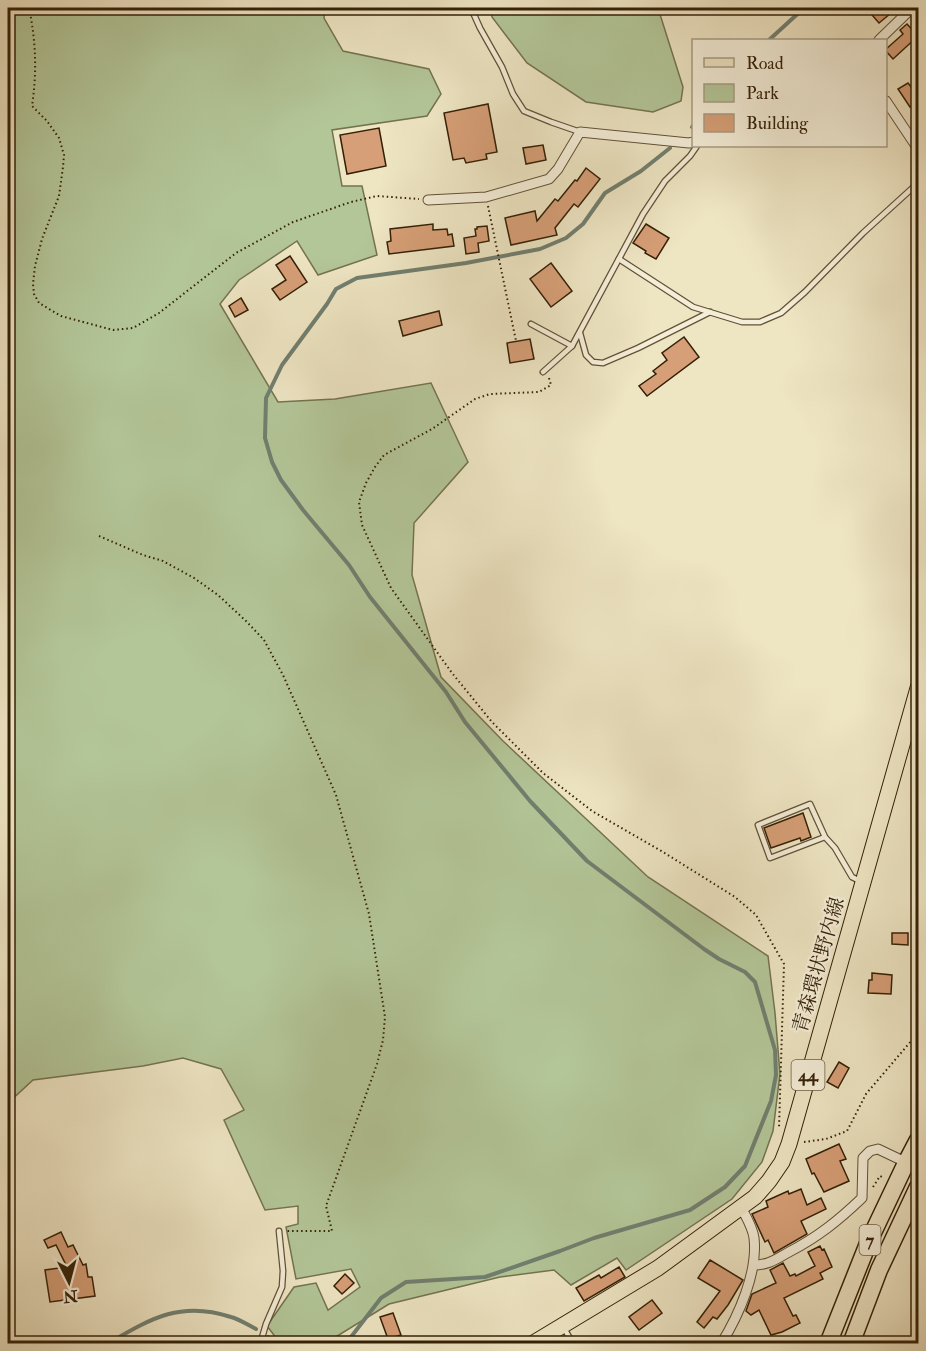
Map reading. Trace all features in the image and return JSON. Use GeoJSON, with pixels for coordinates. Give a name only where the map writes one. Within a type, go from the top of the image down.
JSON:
{"type":"FeatureCollection","features":[{"type":"Feature","properties":{"kind":"highway","name":"7"},"geometry":{"type":"LineString","coordinates":[[828,1344],[869,1241],[913,1164],[918,1140]]}},
{"type":"Feature","properties":{"kind":"highway","name":"7"},"geometry":{"type":"LineString","coordinates":[[851,1344],[879,1270],[918,1187]]}},
{"type":"Feature","properties":{"kind":"main road","name":"青森環状野内線"},"geometry":{"type":"LineString","coordinates":[[532,1344],[658,1268],[741,1208],[755,1197],[782,1162],[784,1140],[863,883],[918,688]]}},
{"type":"Feature","properties":{"kind":"street"},"geometry":{"type":"LineString","coordinates":[[880,39],[912,8]]}},
{"type":"Feature","properties":{"kind":"street"},"geometry":{"type":"LineString","coordinates":[[887,103],[918,150]]}},
{"type":"Feature","properties":{"kind":"street"},"geometry":{"type":"LineString","coordinates":[[428,200],[486,197],[549,179],[558,169],[580,132],[692,142]]}},
{"type":"Feature","properties":{"kind":"street"},"geometry":{"type":"LineString","coordinates":[[754,1265],[765,1265],[811,1240],[862,1198],[863,1158],[870,1151],[878,1149],[913,1164]]}},
{"type":"Feature","properties":{"kind":"street"},"geometry":{"type":"LineString","coordinates":[[721,1344],[730,1330],[743,1299],[754,1265],[754,1236],[741,1208]]}},
{"type":"Feature","properties":{"kind":"lane"},"geometry":{"type":"LineString","coordinates":[[471,8],[502,67],[513,94],[524,111],[580,132]]}},
{"type":"Feature","properties":{"kind":"lane"},"geometry":{"type":"LineString","coordinates":[[543,372],[572,346],[643,214],[665,181],[696,147]]}},
{"type":"Feature","properties":{"kind":"lane"},"geometry":{"type":"LineString","coordinates":[[619,259],[693,307],[742,322],[760,322],[781,313],[805,292],[863,233],[918,183]]}},
{"type":"Feature","properties":{"kind":"lane"},"geometry":{"type":"LineString","coordinates":[[580,333],[586,355],[593,362],[603,363],[710,312]]}},
{"type":"Feature","properties":{"kind":"lane"},"geometry":{"type":"LineString","coordinates":[[531,324],[572,346]]}},
{"type":"Feature","properties":{"kind":"lane"},"geometry":{"type":"LineString","coordinates":[[825,837],[770,858],[758,825],[810,804],[825,837],[835,848],[852,877],[863,883]]}},
{"type":"Feature","properties":{"kind":"lane"},"geometry":{"type":"LineString","coordinates":[[263,1344],[261,1341],[266,1324],[282,1287],[283,1271],[279,1231]]}},
{"type":"Feature","properties":{"kind":"lane"},"geometry":{"type":"LineString","coordinates":[[563,1326],[573,1344]]}},
{"type":"Feature","properties":{"kind":"path"},"geometry":{"type":"LineString","coordinates":[[28,8],[33,27],[36,66],[32,106],[59,138],[64,155],[58,196],[42,239],[33,284],[34,294],[39,303],[61,316],[112,330],[133,328],[159,313],[236,253],[293,222],[351,202],[377,196],[428,200]]}},
{"type":"Feature","properties":{"kind":"path"},"geometry":{"type":"LineString","coordinates":[[486,197],[516,341]]}},
{"type":"Feature","properties":{"kind":"path"},"geometry":{"type":"LineString","coordinates":[[543,372],[551,385],[538,392],[490,394],[475,399],[432,429],[384,456],[375,467],[359,502],[362,525],[391,588],[452,673],[492,722],[543,773],[592,811],[735,897],[756,915],[784,964],[784,1140],[826,1139],[847,1131],[866,1094],[912,1040],[918,1028]]}},
{"type":"Feature","properties":{"kind":"path"},"geometry":{"type":"LineString","coordinates":[[99,536],[163,561],[194,578],[218,595],[264,640],[283,675],[336,795],[369,914],[385,1017],[383,1040],[377,1064],[326,1206],[333,1232],[279,1231]]}},
{"type":"Feature","properties":{"kind":"green space"},"geometry":{"type":"Polygon","coordinates":[[[8,8],[325,8],[324,18],[343,51],[429,69],[441,94],[427,116],[332,130],[342,186],[362,186],[377,255],[318,275],[297,241],[239,280],[220,304],[278,402],[335,399],[431,383],[468,462],[414,523],[412,575],[441,677],[503,741],[648,877],[768,956],[780,1074],[773,1131],[762,1162],[732,1199],[626,1270],[617,1258],[571,1285],[554,1270],[500,1277],[389,1304],[326,1343],[280,1343],[267,1326],[294,1287],[316,1283],[328,1310],[360,1287],[351,1269],[296,1279],[286,1227],[298,1224],[298,1206],[265,1210],[224,1120],[244,1110],[221,1069],[183,1058],[143,1066],[33,1080],[8,1103],[8,8]]]}},
{"type":"Feature","properties":{"kind":"green space"},"geometry":{"type":"Polygon","coordinates":[[[491,8],[658,8],[683,87],[681,101],[653,112],[586,102],[527,63],[492,17],[491,8]]]}},
{"type":"Feature","properties":{"kind":"building"},"geometry":{"type":"Polygon","coordinates":[[[866,8],[897,8],[879,23],[866,8]]]}},
{"type":"Feature","properties":{"kind":"building"},"geometry":{"type":"Polygon","coordinates":[[[907,24],[918,36],[893,59],[887,52],[887,48],[903,34],[900,30],[907,24]]]}},
{"type":"Feature","properties":{"kind":"building"},"geometry":{"type":"Polygon","coordinates":[[[908,83],[918,96],[918,100],[910,107],[898,89],[908,83]]]}},
{"type":"Feature","properties":{"kind":"building"},"geometry":{"type":"Polygon","coordinates":[[[488,104],[497,152],[486,154],[487,159],[466,163],[464,158],[453,160],[444,113],[488,104]]]}},
{"type":"Feature","properties":{"kind":"building"},"geometry":{"type":"Polygon","coordinates":[[[379,128],[386,166],[347,174],[340,135],[379,128]]]}},
{"type":"Feature","properties":{"kind":"building"},"geometry":{"type":"Polygon","coordinates":[[[543,145],[546,160],[526,164],[523,148],[543,145]]]}},
{"type":"Feature","properties":{"kind":"building"},"geometry":{"type":"Polygon","coordinates":[[[586,168],[600,179],[578,207],[574,204],[555,228],[557,235],[511,245],[505,218],[535,211],[537,221],[555,199],[558,201],[575,180],[577,181],[586,168]]]}},
{"type":"Feature","properties":{"kind":"building"},"geometry":{"type":"Polygon","coordinates":[[[433,224],[433,230],[447,229],[448,235],[452,234],[454,246],[389,254],[387,242],[391,241],[390,229],[433,224]]]}},
{"type":"Feature","properties":{"kind":"building"},"geometry":{"type":"Polygon","coordinates":[[[646,224],[669,238],[656,259],[633,243],[646,224]]]}},
{"type":"Feature","properties":{"kind":"building"},"geometry":{"type":"Polygon","coordinates":[[[487,226],[489,241],[478,243],[479,252],[466,254],[464,238],[476,236],[477,227],[487,226]]]}},
{"type":"Feature","properties":{"kind":"building"},"geometry":{"type":"Polygon","coordinates":[[[290,256],[307,282],[280,300],[272,289],[286,280],[276,265],[290,256]]]}},
{"type":"Feature","properties":{"kind":"building"},"geometry":{"type":"Polygon","coordinates":[[[551,263],[572,291],[551,307],[530,279],[551,263]]]}},
{"type":"Feature","properties":{"kind":"building"},"geometry":{"type":"Polygon","coordinates":[[[241,298],[248,310],[235,317],[229,306],[241,298]]]}},
{"type":"Feature","properties":{"kind":"building"},"geometry":{"type":"Polygon","coordinates":[[[439,311],[442,325],[403,336],[399,321],[439,311]]]}},
{"type":"Feature","properties":{"kind":"building"},"geometry":{"type":"Polygon","coordinates":[[[684,337],[699,357],[647,396],[639,386],[656,374],[653,371],[667,360],[662,353],[684,337]]]}},
{"type":"Feature","properties":{"kind":"building"},"geometry":{"type":"Polygon","coordinates":[[[530,339],[534,359],[510,363],[507,343],[530,339]]]}},
{"type":"Feature","properties":{"kind":"building"},"geometry":{"type":"Polygon","coordinates":[[[803,813],[811,837],[801,841],[800,838],[771,848],[764,828],[803,813]]]}},
{"type":"Feature","properties":{"kind":"building"},"geometry":{"type":"Polygon","coordinates":[[[892,933],[908,933],[908,945],[892,944],[892,933]]]}},
{"type":"Feature","properties":{"kind":"building"},"geometry":{"type":"Polygon","coordinates":[[[872,973],[892,975],[891,994],[868,993],[872,973]]]}},
{"type":"Feature","properties":{"kind":"building"},"geometry":{"type":"Polygon","coordinates":[[[839,1062],[849,1068],[838,1088],[827,1082],[839,1062]]]}},
{"type":"Feature","properties":{"kind":"building"},"geometry":{"type":"Polygon","coordinates":[[[839,1144],[846,1159],[840,1161],[849,1181],[824,1192],[814,1173],[812,1174],[806,1159],[839,1144]]]}},
{"type":"Feature","properties":{"kind":"building"},"geometry":{"type":"Polygon","coordinates":[[[801,1189],[807,1205],[821,1198],[826,1209],[801,1221],[807,1234],[774,1253],[768,1240],[765,1242],[752,1214],[768,1207],[766,1201],[788,1191],[789,1194],[801,1189]]]}},
{"type":"Feature","properties":{"kind":"building"},"geometry":{"type":"Polygon","coordinates":[[[61,1232],[68,1247],[73,1245],[83,1265],[86,1264],[88,1277],[92,1277],[95,1296],[50,1302],[45,1270],[67,1267],[56,1245],[48,1248],[44,1240],[61,1232]]]}},
{"type":"Feature","properties":{"kind":"building"},"geometry":{"type":"Polygon","coordinates":[[[820,1246],[822,1250],[824,1249],[832,1267],[820,1273],[823,1279],[784,1298],[793,1316],[796,1315],[800,1323],[771,1335],[759,1310],[751,1315],[746,1311],[752,1294],[776,1283],[770,1270],[783,1263],[790,1276],[795,1274],[796,1276],[815,1266],[808,1252],[820,1246]]]}},
{"type":"Feature","properties":{"kind":"building"},"geometry":{"type":"Polygon","coordinates":[[[710,1260],[743,1280],[717,1319],[713,1317],[704,1328],[697,1322],[720,1291],[698,1278],[710,1260]]]}},
{"type":"Feature","properties":{"kind":"building"},"geometry":{"type":"Polygon","coordinates":[[[619,1267],[625,1277],[584,1301],[576,1288],[599,1275],[601,1278],[619,1267]]]}},
{"type":"Feature","properties":{"kind":"building"},"geometry":{"type":"Polygon","coordinates":[[[345,1274],[354,1283],[342,1294],[334,1286],[345,1274]]]}},
{"type":"Feature","properties":{"kind":"building"},"geometry":{"type":"Polygon","coordinates":[[[652,1300],[662,1313],[639,1330],[629,1317],[652,1300]]]}},
{"type":"Feature","properties":{"kind":"building"},"geometry":{"type":"Polygon","coordinates":[[[393,1313],[401,1335],[388,1339],[380,1317],[393,1313]]]}},
{"type":"Feature","properties":{"kind":"waterway"},"geometry":{"type":"LineString","coordinates":[[770,39],[804,8]]}},
{"type":"Feature","properties":{"kind":"waterway"},"geometry":{"type":"LineString","coordinates":[[341,1344],[351,1337],[381,1298],[406,1282],[485,1277],[594,1238],[690,1210],[725,1187],[745,1166],[771,1101],[776,1075],[775,1050],[755,982],[745,972],[704,949],[587,861],[530,801],[465,722],[446,692],[281,480],[272,462],[265,438],[266,398],[282,365],[336,289],[357,278],[466,263],[540,249],[566,238],[583,224],[605,193],[641,171],[670,148]]}},
{"type":"Feature","properties":{"kind":"waterway"},"geometry":{"type":"LineString","coordinates":[[107,1344],[152,1320],[181,1311],[213,1312],[234,1318],[256,1329]]}},
{"type":"Feature","properties":{"kind":"waterway"},"geometry":{"type":"LineString","coordinates":[[268,1337],[274,1344]]}}]}
